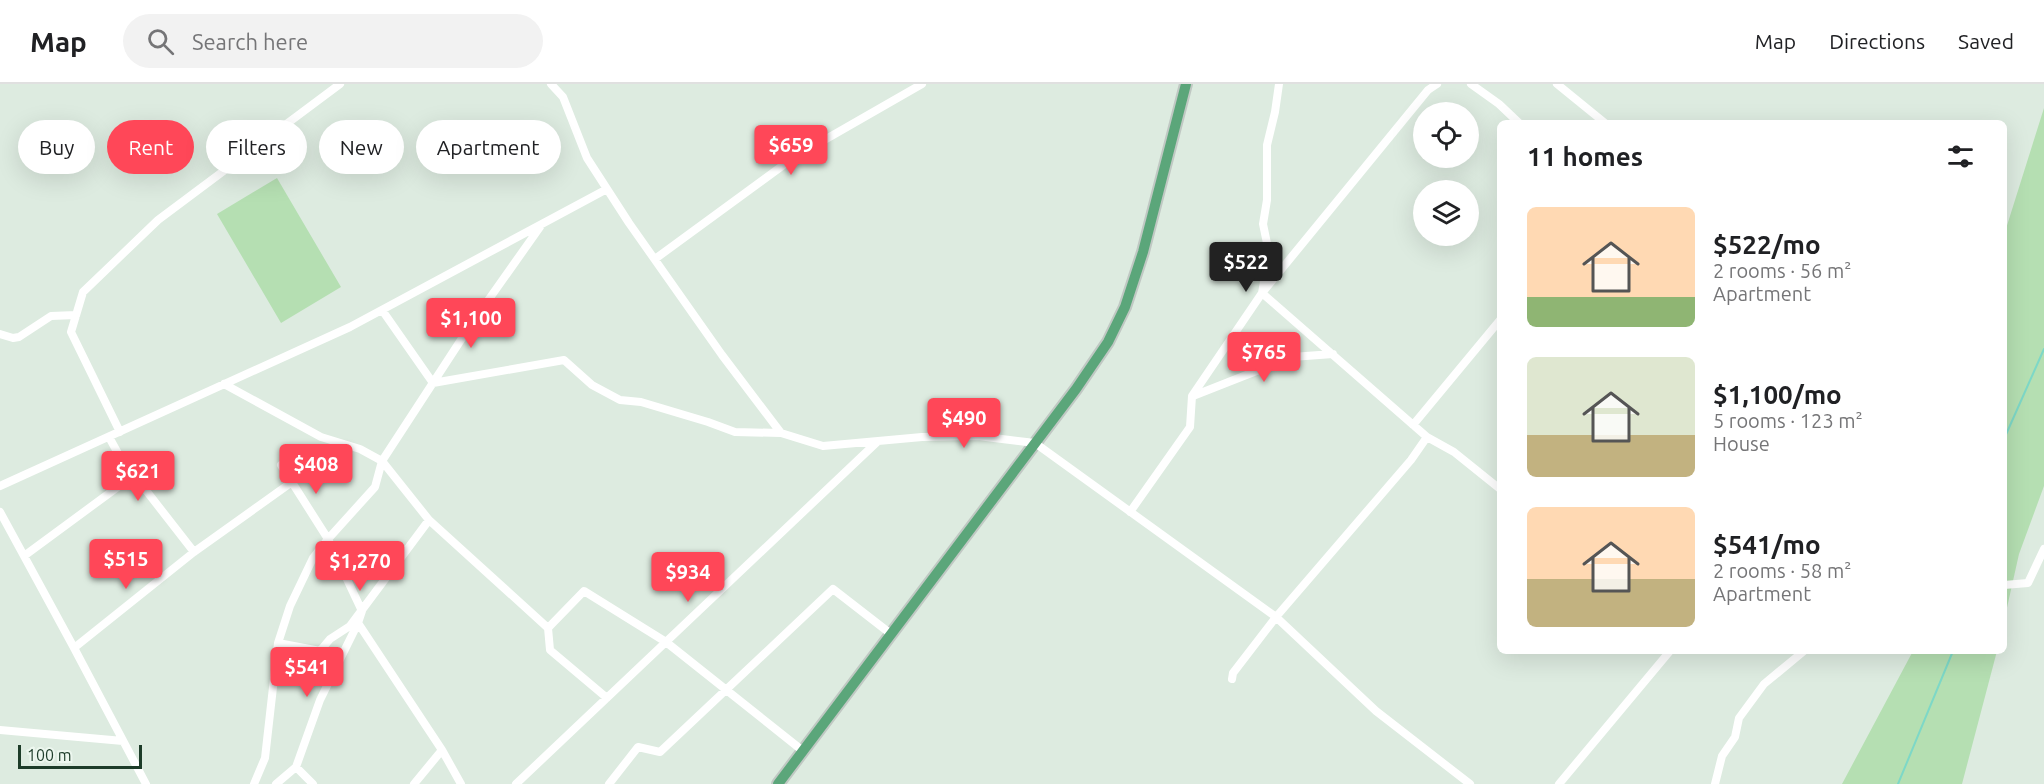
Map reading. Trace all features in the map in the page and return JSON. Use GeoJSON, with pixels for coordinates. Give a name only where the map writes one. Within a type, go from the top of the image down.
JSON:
{"type":"FeatureCollection","features":[{"type":"Feature","properties":{"kind":"main road"},"geometry":{"type":"LineString","coordinates":[[778,784],[1098,357],[1125,307],[1143,252],[1186,84]]}},
{"type":"Feature","properties":{"kind":"street"},"geometry":{"type":"LineString","coordinates":[[120,432],[71,332],[83,292],[158,220],[340,84]]}},
{"type":"Feature","properties":{"kind":"street"},"geometry":{"type":"LineString","coordinates":[[550,84],[563,97],[587,158],[607,189],[781,433]]}},
{"type":"Feature","properties":{"kind":"street"},"geometry":{"type":"LineString","coordinates":[[655,259],[793,158],[922,84]]}},
{"type":"Feature","properties":{"kind":"street"},"geometry":{"type":"LineString","coordinates":[[1262,293],[1269,253],[1263,224],[1267,200],[1267,145],[1275,112],[1278,84]]}},
{"type":"Feature","properties":{"kind":"street"},"geometry":{"type":"LineString","coordinates":[[1130,512],[1190,427],[1192,396],[1262,293],[1428,90],[1437,84]]}},
{"type":"Feature","properties":{"kind":"street"},"geometry":{"type":"LineString","coordinates":[[1471,84],[1499,104],[1516,120]]}},
{"type":"Feature","properties":{"kind":"street"},"geometry":{"type":"LineString","coordinates":[[1557,84],[1601,120]]}},
{"type":"Feature","properties":{"kind":"street"},"geometry":{"type":"LineString","coordinates":[[0,486],[350,327],[607,189]]}},
{"type":"Feature","properties":{"kind":"street"},"geometry":{"type":"LineString","coordinates":[[254,784],[265,758],[278,643],[290,606],[313,558],[328,538],[375,487],[382,461],[470,326],[542,225]]}},
{"type":"Feature","properties":{"kind":"street"},"geometry":{"type":"LineString","coordinates":[[1262,293],[1427,437],[1454,453],[1497,487]]}},
{"type":"Feature","properties":{"kind":"street"},"geometry":{"type":"LineString","coordinates":[[382,310],[433,383]]}},
{"type":"Feature","properties":{"kind":"street"},"geometry":{"type":"LineString","coordinates":[[0,334],[13,339],[51,316],[76,315]]}},
{"type":"Feature","properties":{"kind":"street"},"geometry":{"type":"LineString","coordinates":[[1413,425],[1497,324]]}},
{"type":"Feature","properties":{"kind":"street"},"geometry":{"type":"LineString","coordinates":[[1192,396],[1292,357],[1333,354]]}},
{"type":"Feature","properties":{"kind":"street"},"geometry":{"type":"LineString","coordinates":[[433,383],[564,360],[592,385],[620,400],[641,402],[735,432],[781,433],[823,446],[922,437],[978,436],[1035,443],[1276,617],[1376,711],[1470,784]]}},
{"type":"Feature","properties":{"kind":"street"},"geometry":{"type":"LineString","coordinates":[[224,384],[321,437],[360,449],[382,461],[429,520],[548,628],[550,650],[607,698]]}},
{"type":"Feature","properties":{"kind":"street"},"geometry":{"type":"LineString","coordinates":[[109,437],[118,455],[194,552]]}},
{"type":"Feature","properties":{"kind":"street"},"geometry":{"type":"LineString","coordinates":[[1232,679],[1233,673],[1276,617],[1411,460],[1427,437]]}},
{"type":"Feature","properties":{"kind":"street"},"geometry":{"type":"LineString","coordinates":[[516,784],[878,441]]}},
{"type":"Feature","properties":{"kind":"street"},"geometry":{"type":"LineString","coordinates":[[276,784],[296,767],[320,700],[362,611],[328,538],[281,465]]}},
{"type":"Feature","properties":{"kind":"street"},"geometry":{"type":"LineString","coordinates":[[24,555],[134,475]]}},
{"type":"Feature","properties":{"kind":"street"},"geometry":{"type":"LineString","coordinates":[[75,648],[194,552],[292,482]]}},
{"type":"Feature","properties":{"kind":"street"},"geometry":{"type":"LineString","coordinates":[[0,512],[146,784]]}},
{"type":"Feature","properties":{"kind":"street"},"geometry":{"type":"LineString","coordinates":[[278,643],[320,651],[330,639],[350,626],[429,520]]}},
{"type":"Feature","properties":{"kind":"street"},"geometry":{"type":"LineString","coordinates":[[2007,585],[2028,583],[2044,549]]}},
{"type":"Feature","properties":{"kind":"street"},"geometry":{"type":"LineString","coordinates":[[609,784],[638,747],[660,752],[833,589],[891,634]]}},
{"type":"Feature","properties":{"kind":"street"},"geometry":{"type":"LineString","coordinates":[[548,628],[584,591],[666,642],[803,751]]}},
{"type":"Feature","properties":{"kind":"street"},"geometry":{"type":"LineString","coordinates":[[358,623],[442,750],[461,784]]}},
{"type":"Feature","properties":{"kind":"street"},"geometry":{"type":"LineString","coordinates":[[1559,784],[1667,654]]}},
{"type":"Feature","properties":{"kind":"street"},"geometry":{"type":"LineString","coordinates":[[1715,784],[1722,756],[1733,740],[1739,718],[1764,684],[1800,654]]}},
{"type":"Feature","properties":{"kind":"street"},"geometry":{"type":"LineString","coordinates":[[0,730],[123,741]]}},
{"type":"Feature","properties":{"kind":"street"},"geometry":{"type":"LineString","coordinates":[[414,784],[442,750]]}},
{"type":"Feature","properties":{"kind":"street"},"geometry":{"type":"LineString","coordinates":[[296,767],[313,784]]}},
{"type":"Feature","properties":{"kind":"green space"},"geometry":{"type":"Polygon","coordinates":[[[2044,108],[2044,486],[2019,554],[2007,608],[2007,225],[2044,108]]]}},
{"type":"Feature","properties":{"kind":"green space"},"geometry":{"type":"Polygon","coordinates":[[[277,178],[341,287],[281,323],[217,214],[277,178]]]}},
{"type":"Feature","properties":{"kind":"green space"},"geometry":{"type":"Polygon","coordinates":[[[1911,654],[1996,654],[1962,784],[1842,784],[1911,654]]]}},
{"type":"Feature","properties":{"kind":"waterway"},"geometry":{"type":"LineString","coordinates":[[2007,432],[2044,349]]}},
{"type":"Feature","properties":{"kind":"waterway"},"geometry":{"type":"LineString","coordinates":[[1898,784],[1952,654]]}}]}
